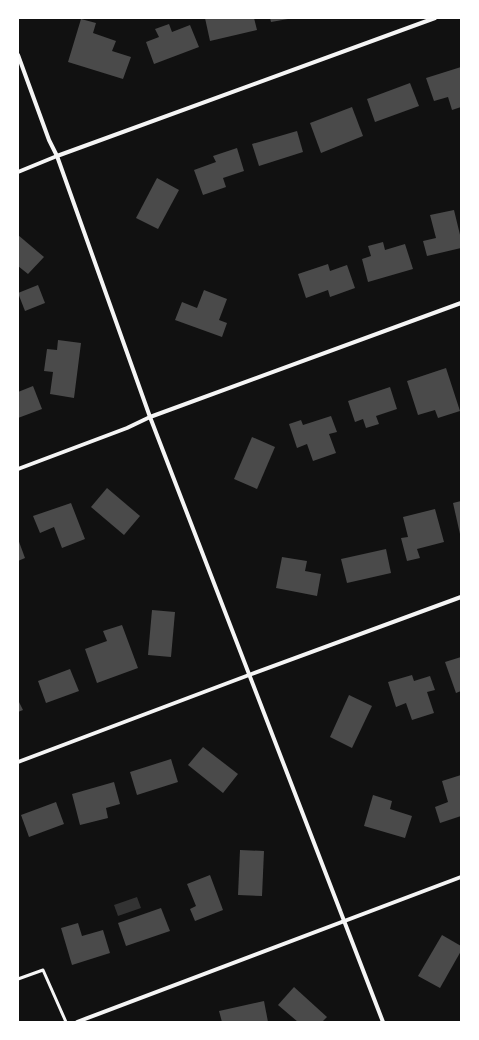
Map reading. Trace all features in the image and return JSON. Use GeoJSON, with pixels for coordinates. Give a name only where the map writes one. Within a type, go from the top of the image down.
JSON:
{"type":"FeatureCollection","features":[{"type":"Feature","properties":{"kind":"street"},"geometry":{"type":"LineString","coordinates":[[18,172],[57,156],[435,18]]}},
{"type":"Feature","properties":{"kind":"street"},"geometry":{"type":"LineString","coordinates":[[18,55],[49,140],[57,156],[150,417],[383,1022]]}},
{"type":"Feature","properties":{"kind":"street"},"geometry":{"type":"LineString","coordinates":[[18,469],[128,428],[150,417],[461,303]]}},
{"type":"Feature","properties":{"kind":"street"},"geometry":{"type":"LineString","coordinates":[[18,762],[461,597]]}},
{"type":"Feature","properties":{"kind":"street"},"geometry":{"type":"LineString","coordinates":[[77,1022],[461,877]]}},
{"type":"Feature","properties":{"kind":"lane"},"geometry":{"type":"LineString","coordinates":[[18,979],[43,970],[66,1022]]}},
{"type":"Feature","properties":{"kind":"shaded area"},"geometry":{"type":"Polygon","coordinates":[[[137,897],[141,908],[118,916],[114,905],[137,897]]]}},
{"type":"Feature","properties":{"kind":"building"},"geometry":{"type":"Polygon","coordinates":[[[205,18],[254,18],[257,30],[210,41],[205,18]]]}},
{"type":"Feature","properties":{"kind":"building"},"geometry":{"type":"Polygon","coordinates":[[[270,18],[288,18],[288,19],[271,22],[270,18]]]}},
{"type":"Feature","properties":{"kind":"building"},"geometry":{"type":"Polygon","coordinates":[[[81,19],[96,23],[93,33],[116,41],[112,51],[131,57],[123,79],[68,62],[81,19]]]}},
{"type":"Feature","properties":{"kind":"building"},"geometry":{"type":"Polygon","coordinates":[[[169,24],[172,32],[190,25],[199,47],[154,64],[146,42],[159,37],[155,29],[169,24]]]}},
{"type":"Feature","properties":{"kind":"building"},"geometry":{"type":"Polygon","coordinates":[[[461,67],[461,107],[452,110],[448,97],[434,101],[426,78],[461,67]]]}},
{"type":"Feature","properties":{"kind":"building"},"geometry":{"type":"Polygon","coordinates":[[[410,83],[419,106],[375,122],[367,99],[410,83]]]}},
{"type":"Feature","properties":{"kind":"building"},"geometry":{"type":"Polygon","coordinates":[[[352,107],[363,136],[321,153],[310,123],[352,107]]]}},
{"type":"Feature","properties":{"kind":"building"},"geometry":{"type":"Polygon","coordinates":[[[297,131],[303,152],[259,166],[252,144],[297,131]]]}},
{"type":"Feature","properties":{"kind":"building"},"geometry":{"type":"Polygon","coordinates":[[[237,148],[244,171],[223,178],[226,187],[203,195],[194,170],[216,162],[213,156],[237,148]]]}},
{"type":"Feature","properties":{"kind":"building"},"geometry":{"type":"Polygon","coordinates":[[[157,178],[179,190],[158,229],[136,218],[157,178]]]}},
{"type":"Feature","properties":{"kind":"building"},"geometry":{"type":"Polygon","coordinates":[[[454,210],[461,239],[461,248],[427,256],[423,241],[436,238],[430,215],[454,210]]]}},
{"type":"Feature","properties":{"kind":"building"},"geometry":{"type":"Polygon","coordinates":[[[18,235],[44,257],[28,274],[18,266],[18,235]]]}},
{"type":"Feature","properties":{"kind":"building"},"geometry":{"type":"Polygon","coordinates":[[[383,242],[385,250],[405,244],[413,269],[368,282],[362,259],[371,256],[368,246],[383,242]]]}},
{"type":"Feature","properties":{"kind":"building"},"geometry":{"type":"Polygon","coordinates":[[[328,264],[330,271],[347,265],[355,288],[330,297],[328,290],[306,298],[298,274],[328,264]]]}},
{"type":"Feature","properties":{"kind":"building"},"geometry":{"type":"Polygon","coordinates":[[[38,285],[45,303],[25,311],[18,293],[38,285]]]}},
{"type":"Feature","properties":{"kind":"building"},"geometry":{"type":"Polygon","coordinates":[[[204,290],[227,299],[219,320],[227,323],[222,337],[175,320],[182,302],[197,308],[204,290]]]}},
{"type":"Feature","properties":{"kind":"building"},"geometry":{"type":"Polygon","coordinates":[[[58,340],[81,343],[74,398],[50,394],[53,372],[44,371],[47,349],[57,350],[58,340]]]}},
{"type":"Feature","properties":{"kind":"building"},"geometry":{"type":"Polygon","coordinates":[[[446,368],[460,411],[438,418],[435,410],[418,415],[407,381],[446,368]]]}},
{"type":"Feature","properties":{"kind":"building"},"geometry":{"type":"Polygon","coordinates":[[[33,386],[42,409],[18,418],[18,392],[33,386]]]}},
{"type":"Feature","properties":{"kind":"building"},"geometry":{"type":"Polygon","coordinates":[[[390,387],[397,409],[376,416],[379,424],[366,428],[363,419],[355,422],[348,401],[390,387]]]}},
{"type":"Feature","properties":{"kind":"building"},"geometry":{"type":"Polygon","coordinates":[[[331,416],[337,432],[329,434],[336,453],[313,461],[307,444],[297,448],[289,424],[301,420],[303,425],[331,416]]]}},
{"type":"Feature","properties":{"kind":"building"},"geometry":{"type":"Polygon","coordinates":[[[252,437],[275,447],[257,489],[234,479],[252,437]]]}},
{"type":"Feature","properties":{"kind":"building"},"geometry":{"type":"Polygon","coordinates":[[[107,488],[140,516],[124,535],[91,507],[107,488]]]}},
{"type":"Feature","properties":{"kind":"building"},"geometry":{"type":"Polygon","coordinates":[[[461,501],[461,534],[460,534],[453,503],[461,501]]]}},
{"type":"Feature","properties":{"kind":"building"},"geometry":{"type":"Polygon","coordinates":[[[71,503],[85,539],[62,548],[54,527],[40,533],[33,516],[71,503]]]}},
{"type":"Feature","properties":{"kind":"building"},"geometry":{"type":"Polygon","coordinates":[[[435,509],[444,542],[417,549],[420,558],[407,561],[401,538],[408,537],[403,517],[435,509]]]}},
{"type":"Feature","properties":{"kind":"building"},"geometry":{"type":"Polygon","coordinates":[[[18,539],[25,558],[18,561],[18,539]]]}},
{"type":"Feature","properties":{"kind":"building"},"geometry":{"type":"Polygon","coordinates":[[[386,549],[391,573],[347,583],[341,559],[386,549]]]}},
{"type":"Feature","properties":{"kind":"building"},"geometry":{"type":"Polygon","coordinates":[[[282,557],[307,561],[305,571],[321,574],[317,596],[276,588],[282,557]]]}},
{"type":"Feature","properties":{"kind":"building"},"geometry":{"type":"Polygon","coordinates":[[[152,610],[175,612],[171,657],[148,655],[152,610]]]}},
{"type":"Feature","properties":{"kind":"building"},"geometry":{"type":"Polygon","coordinates":[[[122,625],[138,668],[97,683],[85,649],[107,641],[103,631],[122,625]]]}},
{"type":"Feature","properties":{"kind":"building"},"geometry":{"type":"Polygon","coordinates":[[[461,657],[461,691],[456,693],[445,662],[461,657]]]}},
{"type":"Feature","properties":{"kind":"building"},"geometry":{"type":"Polygon","coordinates":[[[70,669],[79,691],[46,703],[38,681],[70,669]]]}},
{"type":"Feature","properties":{"kind":"building"},"geometry":{"type":"Polygon","coordinates":[[[412,675],[414,681],[430,676],[435,690],[427,692],[434,713],[412,720],[406,703],[396,707],[388,682],[412,675]]]}},
{"type":"Feature","properties":{"kind":"building"},"geometry":{"type":"Polygon","coordinates":[[[349,695],[372,706],[352,748],[330,737],[349,695]]]}},
{"type":"Feature","properties":{"kind":"building"},"geometry":{"type":"Polygon","coordinates":[[[18,700],[23,710],[18,712],[18,700]]]}},
{"type":"Feature","properties":{"kind":"building"},"geometry":{"type":"Polygon","coordinates":[[[203,747],[238,774],[223,793],[188,765],[203,747]]]}},
{"type":"Feature","properties":{"kind":"building"},"geometry":{"type":"Polygon","coordinates":[[[171,759],[178,782],[137,795],[130,772],[171,759]]]}},
{"type":"Feature","properties":{"kind":"building"},"geometry":{"type":"Polygon","coordinates":[[[461,775],[461,816],[440,823],[435,807],[448,802],[442,781],[461,775]]]}},
{"type":"Feature","properties":{"kind":"building"},"geometry":{"type":"Polygon","coordinates":[[[114,782],[120,804],[106,808],[108,818],[80,825],[72,794],[114,782]]]}},
{"type":"Feature","properties":{"kind":"building"},"geometry":{"type":"Polygon","coordinates":[[[373,795],[392,801],[390,809],[412,816],[405,838],[364,826],[373,795]]]}},
{"type":"Feature","properties":{"kind":"building"},"geometry":{"type":"Polygon","coordinates":[[[56,802],[64,824],[29,837],[21,815],[56,802]]]}},
{"type":"Feature","properties":{"kind":"building"},"geometry":{"type":"Polygon","coordinates":[[[240,850],[264,851],[262,896],[238,895],[240,850]]]}},
{"type":"Feature","properties":{"kind":"building"},"geometry":{"type":"Polygon","coordinates":[[[210,875],[223,910],[195,921],[190,909],[196,906],[187,884],[210,875]]]}},
{"type":"Feature","properties":{"kind":"building"},"geometry":{"type":"Polygon","coordinates":[[[161,908],[170,931],[126,946],[118,923],[161,908]]]}},
{"type":"Feature","properties":{"kind":"building"},"geometry":{"type":"Polygon","coordinates":[[[78,923],[82,936],[103,930],[110,953],[72,965],[61,928],[78,923]]]}},
{"type":"Feature","properties":{"kind":"building"},"geometry":{"type":"Polygon","coordinates":[[[442,935],[461,946],[461,951],[440,988],[418,976],[442,935]]]}},
{"type":"Feature","properties":{"kind":"building"},"geometry":{"type":"Polygon","coordinates":[[[294,987],[327,1017],[322,1022],[298,1022],[278,1005],[294,987]]]}},
{"type":"Feature","properties":{"kind":"building"},"geometry":{"type":"Polygon","coordinates":[[[264,1001],[268,1022],[222,1022],[219,1011],[264,1001]]]}}]}
